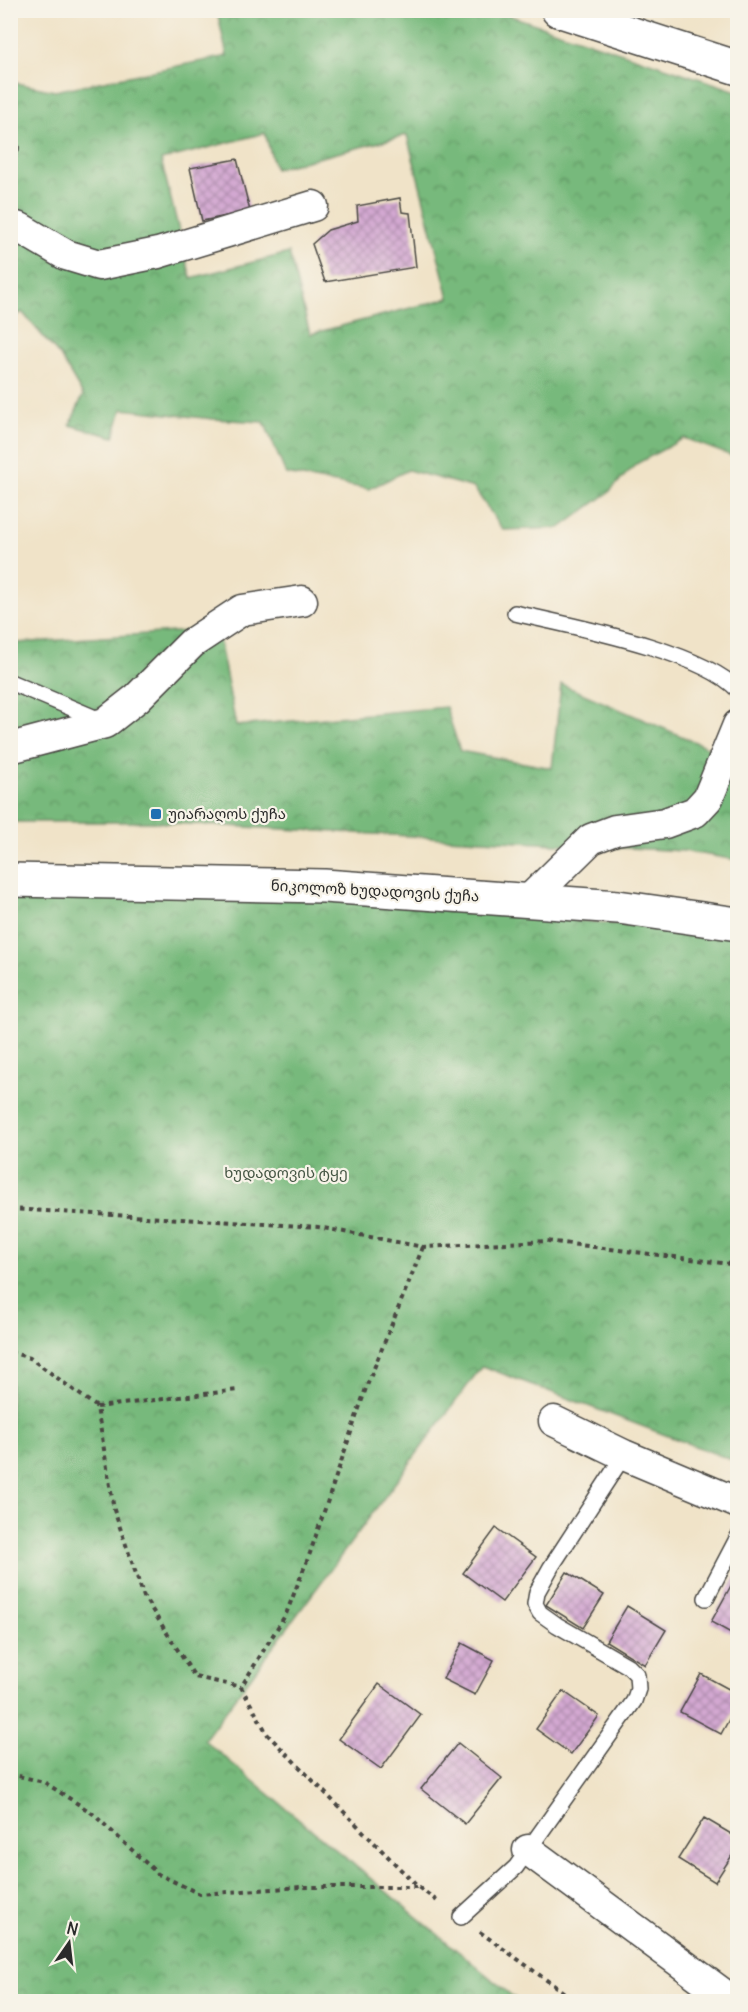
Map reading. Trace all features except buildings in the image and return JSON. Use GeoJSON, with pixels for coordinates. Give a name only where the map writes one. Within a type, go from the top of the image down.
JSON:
{"type":"FeatureCollection","features":[{"type":"Feature","properties":{"kind":"main road"},"geometry":{"type":"LineString","coordinates":[[558,10],[738,68]]}},
{"type":"Feature","properties":{"kind":"main road","name":"ნიკოლოზ ხუდადოვის ქუჩა"},"geometry":{"type":"LineString","coordinates":[[10,880],[324,886],[618,907],[738,924]]}},
{"type":"Feature","properties":{"kind":"street"},"geometry":{"type":"LineString","coordinates":[[10,225],[20,228],[66,255],[99,265],[158,253],[313,207]]}},
{"type":"Feature","properties":{"kind":"street"},"geometry":{"type":"LineString","coordinates":[[10,748],[105,723],[137,698],[192,643],[242,610],[302,601]]}},
{"type":"Feature","properties":{"kind":"street"},"geometry":{"type":"LineString","coordinates":[[529,900],[591,839],[615,830],[665,823],[695,812],[708,798],[738,725]]}},
{"type":"Feature","properties":{"kind":"street"},"geometry":{"type":"LineString","coordinates":[[554,1421],[624,1455],[738,1503]]}},
{"type":"Feature","properties":{"kind":"street"},"geometry":{"type":"LineString","coordinates":[[528,1850],[735,2001]]}},
{"type":"Feature","properties":{"kind":"lane"},"geometry":{"type":"LineString","coordinates":[[515,613],[618,638],[687,660],[729,681],[738,690]]}},
{"type":"Feature","properties":{"kind":"lane"},"geometry":{"type":"LineString","coordinates":[[10,682],[105,723]]}},
{"type":"Feature","properties":{"kind":"lane"},"geometry":{"type":"LineString","coordinates":[[461,1917],[516,1867],[634,1701],[638,1689],[637,1676],[628,1666],[557,1625],[540,1613],[535,1604],[537,1592],[551,1567],[624,1455]]}},
{"type":"Feature","properties":{"kind":"lane"},"geometry":{"type":"LineString","coordinates":[[706,1598],[738,1537]]}},
{"type":"Feature","properties":{"kind":"path"},"geometry":{"type":"LineString","coordinates":[[10,1209],[318,1227],[423,1247],[547,1241],[738,1265]]}},
{"type":"Feature","properties":{"kind":"path"},"geometry":{"type":"LineString","coordinates":[[241,1688],[286,1614],[310,1554],[366,1388],[423,1247]]}},
{"type":"Feature","properties":{"kind":"path"},"geometry":{"type":"LineString","coordinates":[[10,1352],[30,1358],[97,1407],[238,1390]]}},
{"type":"Feature","properties":{"kind":"path"},"geometry":{"type":"LineString","coordinates":[[97,1407],[114,1510],[144,1597],[195,1677],[241,1688],[268,1735],[418,1887],[577,2001]]}},
{"type":"Feature","properties":{"kind":"path"},"geometry":{"type":"LineString","coordinates":[[10,1773],[44,1782],[92,1813],[158,1874],[200,1894],[302,1887],[418,1887]]}},
{"type":"Feature","properties":{"kind":"green space"},"geometry":{"type":"Polygon","coordinates":[[[217,11],[496,11],[737,91],[737,458],[684,438],[636,464],[608,493],[560,528],[503,530],[474,488],[408,470],[369,489],[286,474],[264,422],[122,409],[114,437],[70,425],[83,395],[60,356],[22,312],[11,319],[11,82],[55,91],[227,56],[217,11]],[[265,133],[161,160],[191,278],[289,253],[310,334],[449,298],[407,135],[275,169],[265,133]]]}},
{"type":"Feature","properties":{"kind":"green space"},"geometry":{"type":"Polygon","coordinates":[[[217,629],[236,726],[446,707],[460,751],[552,768],[561,684],[737,760],[737,860],[684,851],[153,822],[11,822],[10,646],[17,643],[217,629]]]}},
{"type":"Feature","properties":{"kind":"green space","name":"ხუდადოვის ტყე"},"geometry":{"type":"Polygon","coordinates":[[[10,882],[300,897],[737,934],[737,1462],[482,1366],[204,1740],[518,2001],[11,2001],[10,882]]]}},
{"type":"Feature","properties":{"kind":"place","name":"უიარაღოს ქუჩა"},"geometry":{"type":"Point","coordinates":[156,814]}}]}
